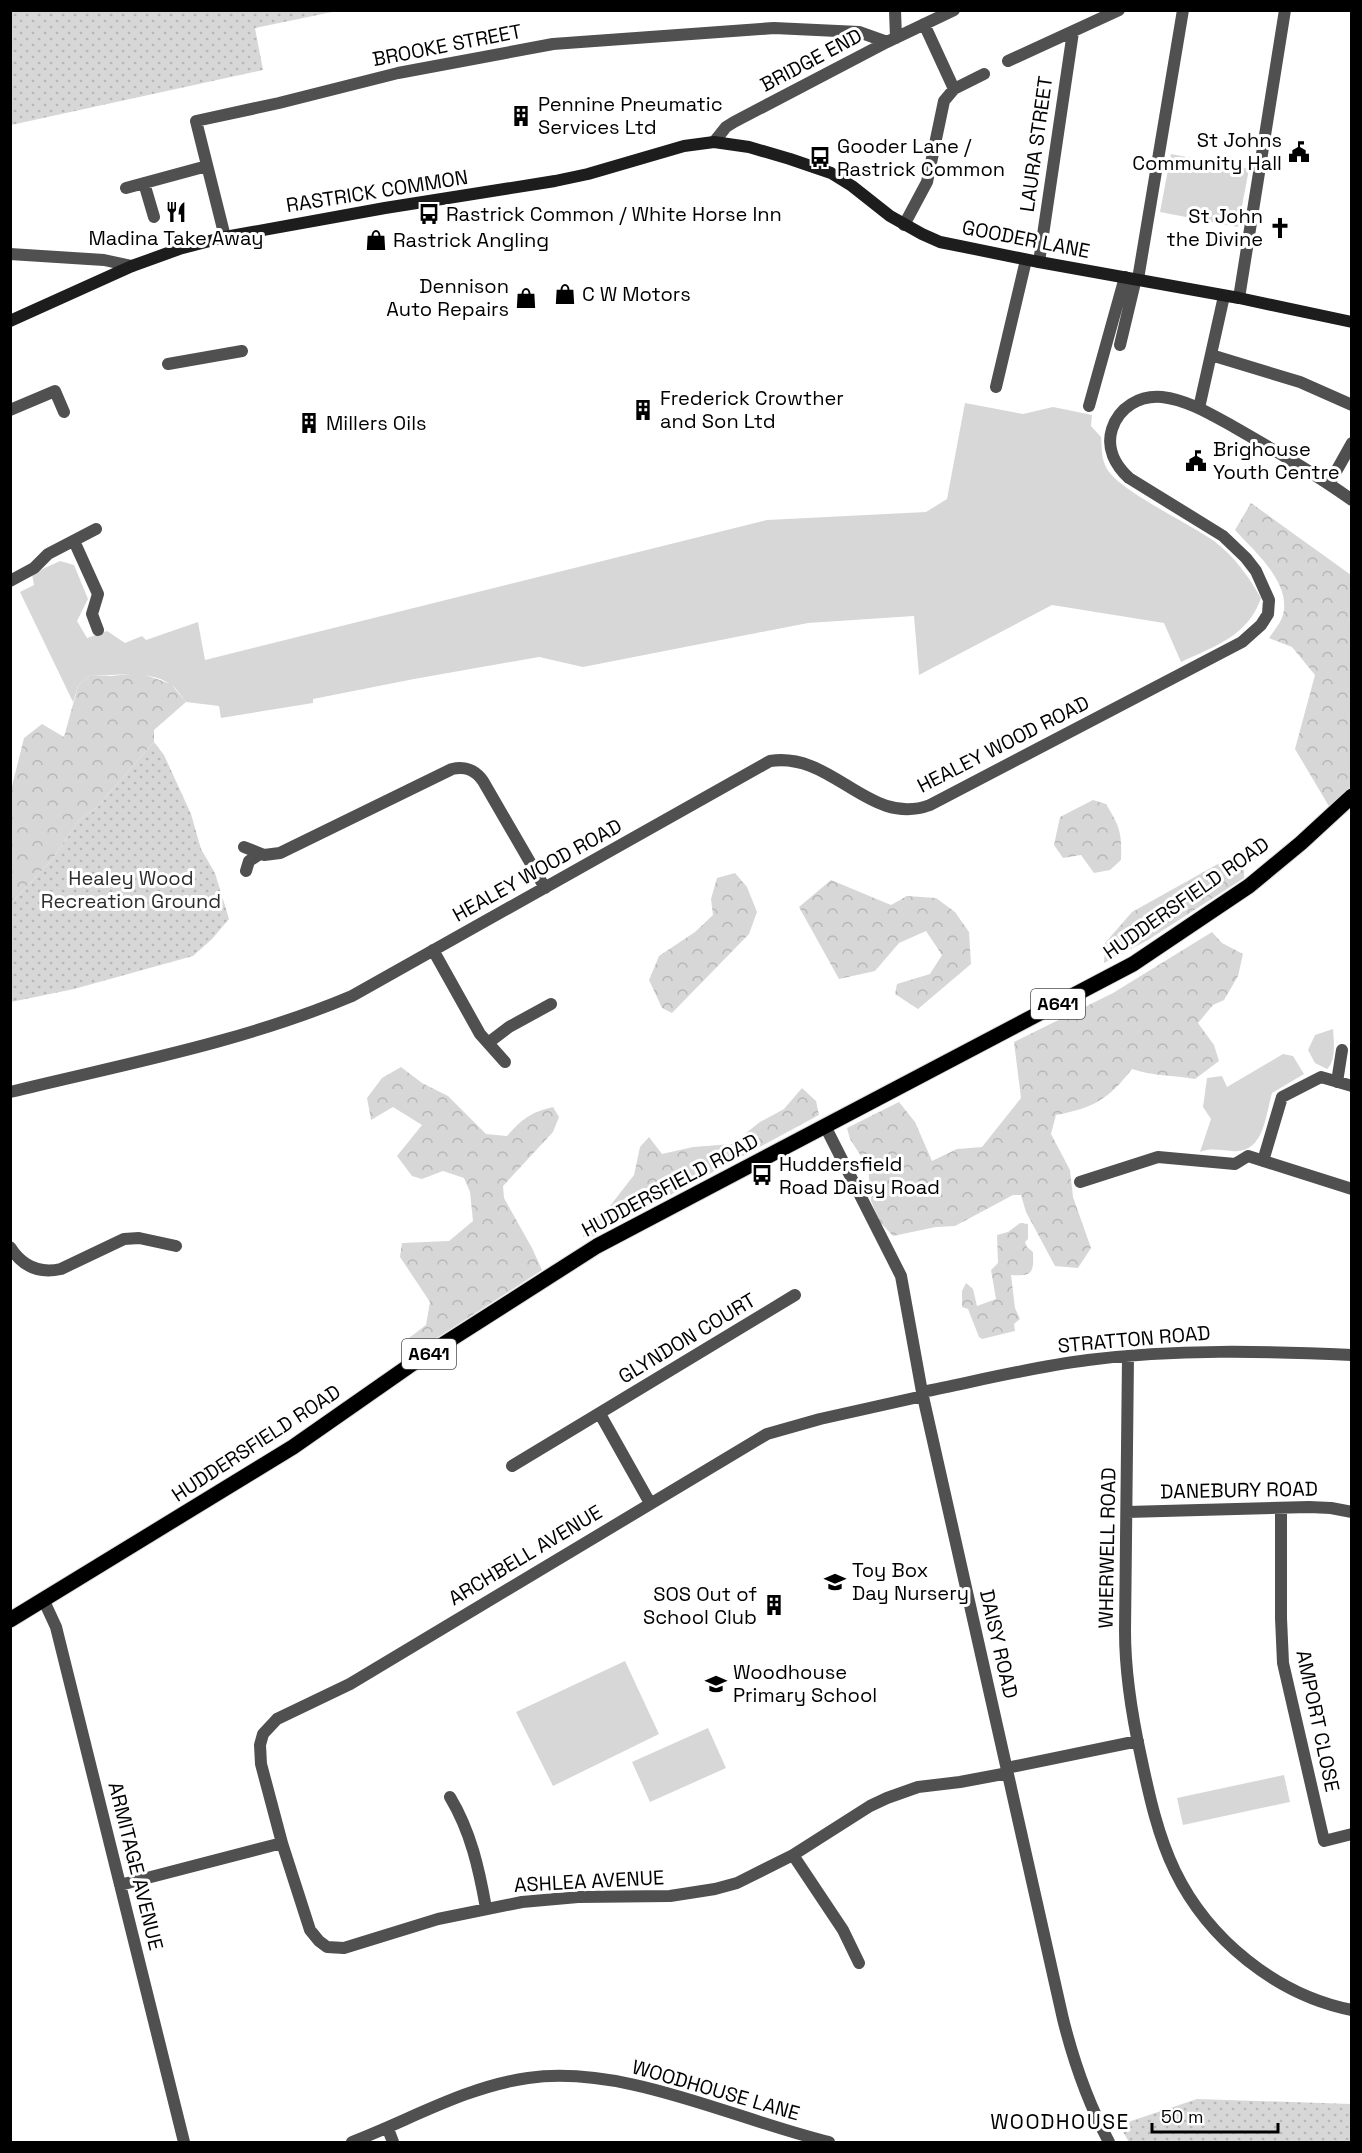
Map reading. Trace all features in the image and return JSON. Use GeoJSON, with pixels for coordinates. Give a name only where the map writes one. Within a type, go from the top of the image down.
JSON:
{"type":"FeatureCollection","features":[{"type":"Feature","properties":{"kind":"main road","name":"HUDDERSFIELD ROAD"},"geometry":{"type":"LineString","coordinates":[[10,1620],[293,1447],[409,1366],[597,1246],[1133,964],[1249,886],[1301,843],[1352,796]]}},
{"type":"Feature","properties":{"kind":"street"},"geometry":{"type":"LineString","coordinates":[[892,40],[895,10]]}},
{"type":"Feature","properties":{"kind":"street","name":"BRIDGE END"},"geometry":{"type":"LineString","coordinates":[[714,142],[726,127],[954,10]]}},
{"type":"Feature","properties":{"kind":"street"},"geometry":{"type":"LineString","coordinates":[[1008,61],[1119,10]]}},
{"type":"Feature","properties":{"kind":"street"},"geometry":{"type":"LineString","coordinates":[[1120,345],[1183,10]]}},
{"type":"Feature","properties":{"kind":"street"},"geometry":{"type":"LineString","coordinates":[[1239,298],[1285,10]]}},
{"type":"Feature","properties":{"kind":"street"},"geometry":{"type":"LineString","coordinates":[[924,24],[954,89]]}},
{"type":"Feature","properties":{"kind":"street","name":"BROOKE STREET"},"geometry":{"type":"LineString","coordinates":[[207,166],[196,121],[398,73],[553,44],[774,28],[859,32],[892,40]]}},
{"type":"Feature","properties":{"kind":"street","name":"LAURA STREET"},"geometry":{"type":"LineString","coordinates":[[996,387],[1032,261],[1073,32]]}},
{"type":"Feature","properties":{"kind":"street"},"geometry":{"type":"LineString","coordinates":[[904,225],[927,182],[944,101],[954,89],[984,74]]}},
{"type":"Feature","properties":{"kind":"street","name":"GOODER LANE"},"geometry":{"type":"LineString","coordinates":[[714,142],[749,147],[831,173],[904,225],[940,242],[1239,298],[1352,322]]}},
{"type":"Feature","properties":{"kind":"street","name":"RASTRICK COMMON"},"geometry":{"type":"LineString","coordinates":[[10,321],[132,266],[179,249],[225,237],[365,211],[555,181],[588,174],[684,146],[714,142]]}},
{"type":"Feature","properties":{"kind":"street"},"geometry":{"type":"LineString","coordinates":[[126,188],[207,166],[225,237]]}},
{"type":"Feature","properties":{"kind":"street"},"geometry":{"type":"LineString","coordinates":[[144,183],[154,217]]}},
{"type":"Feature","properties":{"kind":"street"},"geometry":{"type":"LineString","coordinates":[[10,254],[104,260],[132,266]]}},
{"type":"Feature","properties":{"kind":"street"},"geometry":{"type":"LineString","coordinates":[[1089,406],[1133,278]]}},
{"type":"Feature","properties":{"kind":"street"},"geometry":{"type":"LineString","coordinates":[[1199,408],[1224,296]]}},
{"type":"Feature","properties":{"kind":"street"},"geometry":{"type":"LineString","coordinates":[[168,364],[242,351]]}},
{"type":"Feature","properties":{"kind":"street"},"geometry":{"type":"LineString","coordinates":[[1211,355],[1300,382],[1352,405]]}},
{"type":"Feature","properties":{"kind":"street"},"geometry":{"type":"LineString","coordinates":[[10,410],[55,391],[64,412]]}},
{"type":"Feature","properties":{"kind":"street","name":"HEALEY WOOD ROAD"},"geometry":{"type":"LineString","coordinates":[[10,1092],[260,1030],[352,996],[770,761],[790,760],[812,767],[890,808],[907,810],[923,807],[1242,642],[1261,626],[1268,614],[1269,600],[1256,571],[1224,536],[1129,478],[1116,463],[1111,447],[1113,427],[1130,404],[1144,398],[1159,397],[1199,408],[1260,442],[1352,500]]}},
{"type":"Feature","properties":{"kind":"street"},"geometry":{"type":"LineString","coordinates":[[1329,484],[1352,443]]}},
{"type":"Feature","properties":{"kind":"street"},"geometry":{"type":"LineString","coordinates":[[10,581],[34,568],[48,554],[96,529]]}},
{"type":"Feature","properties":{"kind":"street"},"geometry":{"type":"LineString","coordinates":[[74,541],[98,594],[92,614],[98,630]]}},
{"type":"Feature","properties":{"kind":"street"},"geometry":{"type":"LineString","coordinates":[[244,847],[260,854],[280,853],[452,769],[465,768],[473,771],[483,781],[545,888]]}},
{"type":"Feature","properties":{"kind":"street"},"geometry":{"type":"LineString","coordinates":[[246,871],[249,861],[260,854]]}},
{"type":"Feature","properties":{"kind":"street"},"geometry":{"type":"LineString","coordinates":[[434,950],[480,1034],[505,1062]]}},
{"type":"Feature","properties":{"kind":"street"},"geometry":{"type":"LineString","coordinates":[[488,1043],[510,1027],[551,1004]]}},
{"type":"Feature","properties":{"kind":"street"},"geometry":{"type":"LineString","coordinates":[[1337,1082],[1342,1050]]}},
{"type":"Feature","properties":{"kind":"street"},"geometry":{"type":"LineString","coordinates":[[1263,1161],[1282,1097],[1321,1077],[1352,1086]]}},
{"type":"Feature","properties":{"kind":"street","name":"DAISY ROAD"},"geometry":{"type":"LineString","coordinates":[[825,1126],[901,1276],[923,1394],[1069,2043],[1093,2111],[1109,2142]]}},
{"type":"Feature","properties":{"kind":"street"},"geometry":{"type":"LineString","coordinates":[[1080,1182],[1158,1157],[1236,1164],[1248,1156],[1352,1189]]}},
{"type":"Feature","properties":{"kind":"street"},"geometry":{"type":"LineString","coordinates":[[10,1247],[22,1261],[31,1267],[50,1272],[132,1237],[176,1246]]}},
{"type":"Feature","properties":{"kind":"street","name":"GLYNDON COURT"},"geometry":{"type":"LineString","coordinates":[[512,1466],[795,1295]]}},
{"type":"Feature","properties":{"kind":"street","name":"STRATTON ROAD"},"geometry":{"type":"LineString","coordinates":[[923,1394],[1068,1363],[1128,1356],[1193,1352],[1352,1355]]}},
{"type":"Feature","properties":{"kind":"street","name":"WHERWELL ROAD"},"geometry":{"type":"LineString","coordinates":[[1128,1356],[1126,1668],[1138,1741],[1162,1838],[1170,1860],[1187,1892],[1208,1921],[1238,1953],[1265,1974],[1307,1996],[1352,2010]]}},
{"type":"Feature","properties":{"kind":"street","name":"ARCHBELL AVENUE"},"geometry":{"type":"LineString","coordinates":[[282,1843],[261,1764],[261,1739],[269,1726],[282,1716],[350,1684],[741,1448],[778,1430],[923,1394]]}},
{"type":"Feature","properties":{"kind":"street"},"geometry":{"type":"LineString","coordinates":[[600,1414],[650,1503]]}},
{"type":"Feature","properties":{"kind":"street","name":"DANEBURY ROAD"},"geometry":{"type":"LineString","coordinates":[[1127,1512],[1324,1507],[1352,1512]]}},
{"type":"Feature","properties":{"kind":"street","name":"AMPORT CLOSE"},"geometry":{"type":"LineString","coordinates":[[1281,1508],[1282,1653],[1294,1712],[1324,1841],[1352,1834]]}},
{"type":"Feature","properties":{"kind":"street","name":"ARMITAGE AVENUE"},"geometry":{"type":"LineString","coordinates":[[44,1601],[56,1627],[184,2142]]}},
{"type":"Feature","properties":{"kind":"street"},"geometry":{"type":"LineString","coordinates":[[1007,1770],[1138,1741]]}},
{"type":"Feature","properties":{"kind":"street","name":"ASHLEA AVENUE"},"geometry":{"type":"LineString","coordinates":[[282,1843],[306,1923],[319,1941],[329,1948],[349,1947],[413,1925],[522,1902],[578,1897],[647,1897],[692,1894],[736,1883],[793,1855],[886,1798],[926,1786],[960,1782],[1007,1770]]}},
{"type":"Feature","properties":{"kind":"street"},"geometry":{"type":"LineString","coordinates":[[450,1797],[471,1840],[486,1908]]}},
{"type":"Feature","properties":{"kind":"street"},"geometry":{"type":"LineString","coordinates":[[120,1885],[282,1843]]}},
{"type":"Feature","properties":{"kind":"street"},"geometry":{"type":"LineString","coordinates":[[793,1855],[840,1925],[859,1963]]}},
{"type":"Feature","properties":{"kind":"street","name":"WOODHOUSE LANE"},"geometry":{"type":"LineString","coordinates":[[352,2142],[388,2129],[447,2101],[482,2088],[528,2078],[557,2075],[603,2079],[663,2092],[762,2124],[829,2142]]}},
{"type":"Feature","properties":{"kind":"street"},"geometry":{"type":"LineString","coordinates":[[388,2129],[393,2142]]}},
{"type":"Feature","properties":{"kind":"green space"},"geometry":{"type":"Polygon","coordinates":[[[10,11],[337,11],[255,28],[263,70],[11,125],[10,11]]]}},
{"type":"Feature","properties":{"kind":"green space"},"geometry":{"type":"Polygon","coordinates":[[[1171,154],[1249,169],[1238,227],[1160,212],[1171,154]]]}},
{"type":"Feature","properties":{"kind":"green space"},"geometry":{"type":"Polygon","coordinates":[[[965,403],[1023,414],[1053,407],[1092,415],[1091,426],[1101,437],[1104,461],[1114,478],[1140,497],[1214,541],[1228,553],[1246,575],[1261,598],[1248,622],[1218,645],[1181,662],[1164,623],[1052,605],[919,675],[914,616],[808,623],[583,667],[539,657],[313,699],[313,703],[221,718],[219,706],[186,702],[170,684],[151,676],[90,675],[78,686],[73,702],[20,592],[34,585],[32,574],[60,561],[74,565],[88,599],[77,621],[87,638],[107,631],[125,643],[142,636],[146,640],[198,622],[205,660],[767,520],[926,512],[947,499],[965,403]]]}},
{"type":"Feature","properties":{"kind":"green space"},"geometry":{"type":"Polygon","coordinates":[[[1251,503],[1351,575],[1351,786],[1330,808],[1295,749],[1315,675],[1292,647],[1269,638],[1282,618],[1283,593],[1278,581],[1262,559],[1235,530],[1251,503]]]}},
{"type":"Feature","properties":{"kind":"green space"},"geometry":{"type":"Polygon","coordinates":[[[140,673],[171,684],[186,702],[154,730],[154,742],[96,808],[79,820],[52,860],[11,903],[11,790],[24,738],[42,724],[64,737],[78,686],[90,675],[111,676],[140,673]]]}},
{"type":"Feature","properties":{"kind":"green space","name":"Healey Wood Recreation Ground"},"geometry":{"type":"Polygon","coordinates":[[[154,742],[164,755],[191,814],[201,849],[215,873],[229,919],[193,956],[74,989],[11,1002],[11,903],[52,860],[79,820],[96,808],[154,742]]]}},
{"type":"Feature","properties":{"kind":"green space"},"geometry":{"type":"Polygon","coordinates":[[[1093,800],[1106,804],[1111,812],[1119,830],[1121,851],[1121,860],[1110,870],[1094,873],[1081,855],[1063,858],[1054,845],[1060,817],[1093,800]]]}},
{"type":"Feature","properties":{"kind":"green space"},"geometry":{"type":"Polygon","coordinates":[[[1225,860],[1244,870],[1244,878],[1148,940],[1104,963],[1105,943],[1132,912],[1225,860]]]}},
{"type":"Feature","properties":{"kind":"green space"},"geometry":{"type":"Polygon","coordinates":[[[735,873],[747,887],[757,912],[749,934],[672,1013],[662,1008],[649,980],[659,956],[695,932],[713,915],[711,899],[717,878],[735,873]]]}},
{"type":"Feature","properties":{"kind":"green space"},"geometry":{"type":"Polygon","coordinates":[[[831,880],[891,905],[907,896],[936,898],[955,912],[969,932],[971,964],[918,1009],[895,994],[897,984],[930,974],[942,955],[926,931],[899,943],[875,971],[839,979],[799,907],[831,880]]]}},
{"type":"Feature","properties":{"kind":"green space"},"geometry":{"type":"Polygon","coordinates":[[[1212,932],[1222,943],[1243,954],[1238,976],[1224,1000],[1213,1005],[1198,1023],[1214,1045],[1219,1061],[1195,1079],[1132,1069],[1115,1088],[1099,1101],[1090,1106],[1056,1115],[1051,1134],[1070,1170],[1073,1197],[1091,1248],[1078,1268],[1055,1266],[1026,1212],[1021,1195],[1013,1195],[955,1226],[936,1227],[893,1236],[880,1222],[871,1201],[868,1167],[850,1139],[847,1128],[899,1102],[915,1122],[932,1161],[957,1149],[982,1147],[1021,1098],[1014,1042],[1113,993],[1212,932]]]}},
{"type":"Feature","properties":{"kind":"green space"},"geometry":{"type":"Polygon","coordinates":[[[1333,1029],[1333,1056],[1327,1069],[1315,1063],[1308,1050],[1315,1035],[1333,1029]]]}},
{"type":"Feature","properties":{"kind":"green space"},"geometry":{"type":"Polygon","coordinates":[[[1283,1054],[1293,1056],[1304,1074],[1272,1093],[1265,1123],[1257,1140],[1251,1147],[1243,1150],[1200,1152],[1211,1119],[1203,1107],[1207,1078],[1222,1076],[1227,1087],[1283,1054]]]}},
{"type":"Feature","properties":{"kind":"green space"},"geometry":{"type":"Polygon","coordinates":[[[401,1067],[422,1083],[448,1096],[486,1134],[507,1136],[527,1117],[553,1107],[559,1117],[553,1132],[503,1186],[504,1198],[542,1270],[421,1348],[412,1350],[409,1338],[426,1325],[430,1302],[400,1257],[402,1243],[449,1241],[473,1221],[470,1192],[464,1178],[443,1171],[422,1179],[412,1176],[397,1156],[422,1125],[393,1107],[371,1120],[367,1098],[382,1078],[401,1067]]]}},
{"type":"Feature","properties":{"kind":"green space"},"geometry":{"type":"Polygon","coordinates":[[[802,1088],[816,1101],[819,1115],[592,1237],[583,1237],[584,1226],[610,1206],[634,1175],[640,1147],[649,1137],[662,1154],[693,1147],[732,1144],[760,1122],[784,1109],[802,1088]]]}},
{"type":"Feature","properties":{"kind":"green space"},"geometry":{"type":"Polygon","coordinates":[[[1020,1223],[1028,1224],[1028,1239],[1025,1242],[1033,1252],[1033,1259],[1030,1272],[1023,1275],[1011,1275],[1015,1308],[1020,1319],[1014,1324],[1015,1331],[982,1339],[979,1337],[968,1309],[962,1307],[962,1291],[966,1283],[973,1289],[977,1306],[996,1299],[991,1270],[998,1263],[997,1235],[1008,1232],[1020,1223]]]}},
{"type":"Feature","properties":{"kind":"green space"},"geometry":{"type":"Polygon","coordinates":[[[625,1661],[659,1734],[553,1786],[516,1712],[625,1661]]]}},
{"type":"Feature","properties":{"kind":"green space"},"geometry":{"type":"Polygon","coordinates":[[[708,1728],[726,1768],[650,1802],[632,1762],[708,1728]]]}},
{"type":"Feature","properties":{"kind":"green space"},"geometry":{"type":"Polygon","coordinates":[[[1284,1775],[1290,1802],[1183,1825],[1177,1798],[1284,1775]]]}},
{"type":"Feature","properties":{"kind":"green space"},"geometry":{"type":"Polygon","coordinates":[[[1197,2099],[1351,2104],[1351,2142],[1129,2142],[1119,2125],[1197,2099]]]}},
{"type":"Feature","properties":{"kind":"place","name":"Pennine Pneumatic Services Ltd"},"geometry":{"type":"Point","coordinates":[521,116]}},
{"type":"Feature","properties":{"kind":"place","name":"St Johns Community Hall"},"geometry":{"type":"Point","coordinates":[1299,152]}},
{"type":"Feature","properties":{"kind":"place","name":"Gooder Lane / Rastrick Common"},"geometry":{"type":"Point","coordinates":[820,157]}},
{"type":"Feature","properties":{"kind":"place","name":"Madina Take Away"},"geometry":{"type":"Point","coordinates":[176,212]}},
{"type":"Feature","properties":{"kind":"place","name":"Rastrick Common / White Horse Inn"},"geometry":{"type":"Point","coordinates":[429,214]}},
{"type":"Feature","properties":{"kind":"place","name":"St John the Divine"},"geometry":{"type":"Point","coordinates":[1280,228]}},
{"type":"Feature","properties":{"kind":"place","name":"Rastrick Angling"},"geometry":{"type":"Point","coordinates":[376,240]}},
{"type":"Feature","properties":{"kind":"place","name":"C W Motors"},"geometry":{"type":"Point","coordinates":[565,294]}},
{"type":"Feature","properties":{"kind":"place","name":"Dennison Auto Repairs"},"geometry":{"type":"Point","coordinates":[526,298]}},
{"type":"Feature","properties":{"kind":"place","name":"Frederick Crowther and Son Ltd"},"geometry":{"type":"Point","coordinates":[643,410]}},
{"type":"Feature","properties":{"kind":"place","name":"Millers Oils"},"geometry":{"type":"Point","coordinates":[309,423]}},
{"type":"Feature","properties":{"kind":"place","name":"Brighouse Youth Centre"},"geometry":{"type":"Point","coordinates":[1196,461]}},
{"type":"Feature","properties":{"kind":"place","name":"Huddersfield Road Daisy Road"},"geometry":{"type":"Point","coordinates":[762,1175]}},
{"type":"Feature","properties":{"kind":"place","name":"Toy Box Day Nursery"},"geometry":{"type":"Point","coordinates":[835,1582]}},
{"type":"Feature","properties":{"kind":"place","name":"SOS Out of School Club"},"geometry":{"type":"Point","coordinates":[774,1605]}},
{"type":"Feature","properties":{"kind":"place","name":"Woodhouse Primary School"},"geometry":{"type":"Point","coordinates":[716,1684]}},
{"type":"Feature","properties":{"kind":"district","name":"WOODHOUSE"},"geometry":{"type":"Point","coordinates":[1060,2122]}}]}
